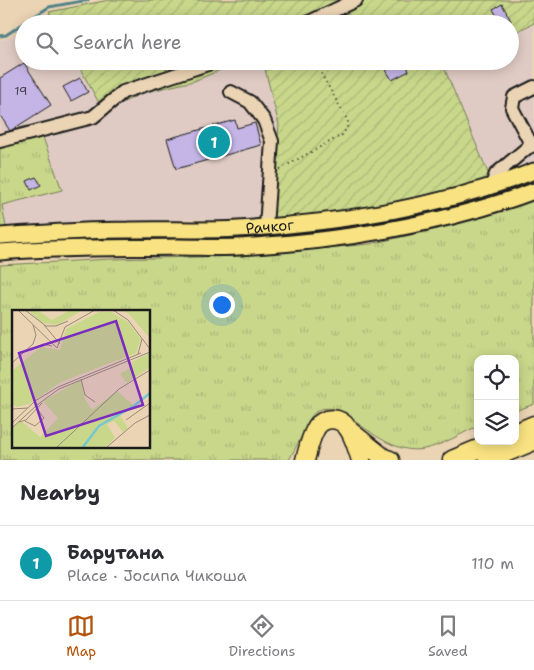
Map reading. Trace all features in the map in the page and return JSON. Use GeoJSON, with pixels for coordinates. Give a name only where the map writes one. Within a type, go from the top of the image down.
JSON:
{"type":"FeatureCollection","features":[{"type":"Feature","properties":{"kind":"highway"},"geometry":{"type":"LineString","coordinates":[[305,460],[316,427],[327,420],[342,422],[351,432],[384,458],[390,460]]}},
{"type":"Feature","properties":{"kind":"highway"},"geometry":{"type":"LineString","coordinates":[[519,431],[534,425]]}},
{"type":"Feature","properties":{"kind":"highway"},"geometry":{"type":"LineString","coordinates":[[351,432],[361,460]]}},
{"type":"Feature","properties":{"kind":"highway"},"geometry":{"type":"LineString","coordinates":[[312,437],[320,460]]}},
{"type":"Feature","properties":{"kind":"highway"},"geometry":{"type":"LineString","coordinates":[[488,460],[534,441]]}},
{"type":"Feature","properties":{"kind":"highway"},"geometry":{"type":"LineString","coordinates":[[452,460],[488,445]]}},
{"type":"Feature","properties":{"kind":"main road","name":"Рачког"},"geometry":{"type":"LineString","coordinates":[[0,236],[88,231],[221,230],[328,221],[390,211],[492,185],[534,171]]}},
{"type":"Feature","properties":{"kind":"main road","name":"Рачког"},"geometry":{"type":"LineString","coordinates":[[0,252],[47,249],[236,247],[298,242],[362,233],[430,220],[534,191]]}},
{"type":"Feature","properties":{"kind":"street"},"geometry":{"type":"LineString","coordinates":[[324,15],[356,0]]}},
{"type":"Feature","properties":{"kind":"street"},"geometry":{"type":"LineString","coordinates":[[0,141],[93,117],[123,92],[190,70]]}},
{"type":"Feature","properties":{"kind":"street"},"geometry":{"type":"LineString","coordinates":[[492,185],[496,174],[533,145],[512,108],[512,102],[514,97],[534,87]]}},
{"type":"Feature","properties":{"kind":"street"},"geometry":{"type":"LineString","coordinates":[[231,92],[250,102],[264,120],[272,142],[266,227]]}},
{"type":"Feature","properties":{"kind":"path"},"geometry":{"type":"LineString","coordinates":[[270,175],[342,135],[347,128],[348,121],[319,70]]}},
{"type":"Feature","properties":{"kind":"shaded area"},"geometry":{"type":"Polygon","coordinates":[[[534,23],[534,164],[491,180],[445,70],[519,70],[519,30],[534,23]]]}},
{"type":"Feature","properties":{"kind":"shaded area"},"geometry":{"type":"Polygon","coordinates":[[[15,34],[15,70],[81,70],[104,112],[142,93],[193,81],[220,70],[265,70],[279,125],[269,225],[198,219],[6,227],[2,205],[62,190],[42,135],[0,148],[0,40],[15,34]]]}},
{"type":"Feature","properties":{"kind":"green space"},"geometry":{"type":"Polygon","coordinates":[[[109,0],[534,0],[534,23],[519,30],[519,15],[50,15],[49,12],[109,0]]]}},
{"type":"Feature","properties":{"kind":"green space"},"geometry":{"type":"Polygon","coordinates":[[[81,70],[220,70],[194,81],[142,93],[104,112],[81,70]]]}},
{"type":"Feature","properties":{"kind":"green space"},"geometry":{"type":"Polygon","coordinates":[[[265,70],[445,70],[491,180],[428,204],[269,225],[279,125],[265,70]]]}},
{"type":"Feature","properties":{"kind":"green space"},"geometry":{"type":"Polygon","coordinates":[[[42,135],[62,190],[2,205],[6,227],[0,228],[0,148],[42,135]]]}},
{"type":"Feature","properties":{"kind":"green space"},"geometry":{"type":"Polygon","coordinates":[[[534,200],[534,404],[519,410],[519,355],[474,355],[474,428],[424,449],[413,450],[391,444],[342,412],[327,408],[316,412],[308,421],[289,460],[0,460],[0,265],[111,259],[240,256],[370,244],[437,229],[534,200]]]}},
{"type":"Feature","properties":{"kind":"building"},"geometry":{"type":"Polygon","coordinates":[[[502,4],[508,15],[496,15],[493,9],[502,4]]]}},
{"type":"Feature","properties":{"kind":"building"},"geometry":{"type":"Polygon","coordinates":[[[15,69],[28,70],[51,105],[10,131],[0,115],[0,78],[15,69]]]}},
{"type":"Feature","properties":{"kind":"building"},"geometry":{"type":"Polygon","coordinates":[[[386,70],[409,70],[409,71],[392,80],[386,70]]]}},
{"type":"Feature","properties":{"kind":"building"},"geometry":{"type":"Polygon","coordinates":[[[80,78],[88,92],[71,101],[63,87],[80,78]]]}},
{"type":"Feature","properties":{"kind":"building"},"geometry":{"type":"Polygon","coordinates":[[[235,120],[237,128],[255,123],[261,145],[176,169],[167,139],[235,120]]]}},
{"type":"Feature","properties":{"kind":"building"},"geometry":{"type":"Polygon","coordinates":[[[36,177],[41,185],[31,190],[27,181],[36,177]]]}},
{"type":"Feature","properties":{"kind":"waterway"},"geometry":{"type":"LineString","coordinates":[[37,15],[49,7],[88,0]]}},
{"type":"Feature","properties":{"kind":"waterway"},"geometry":{"type":"LineString","coordinates":[[0,36],[6,35],[15,29]]}},
{"type":"Feature","properties":{"kind":"place","name":"Барутана"},"geometry":{"type":"Point","coordinates":[214,142]}}]}
